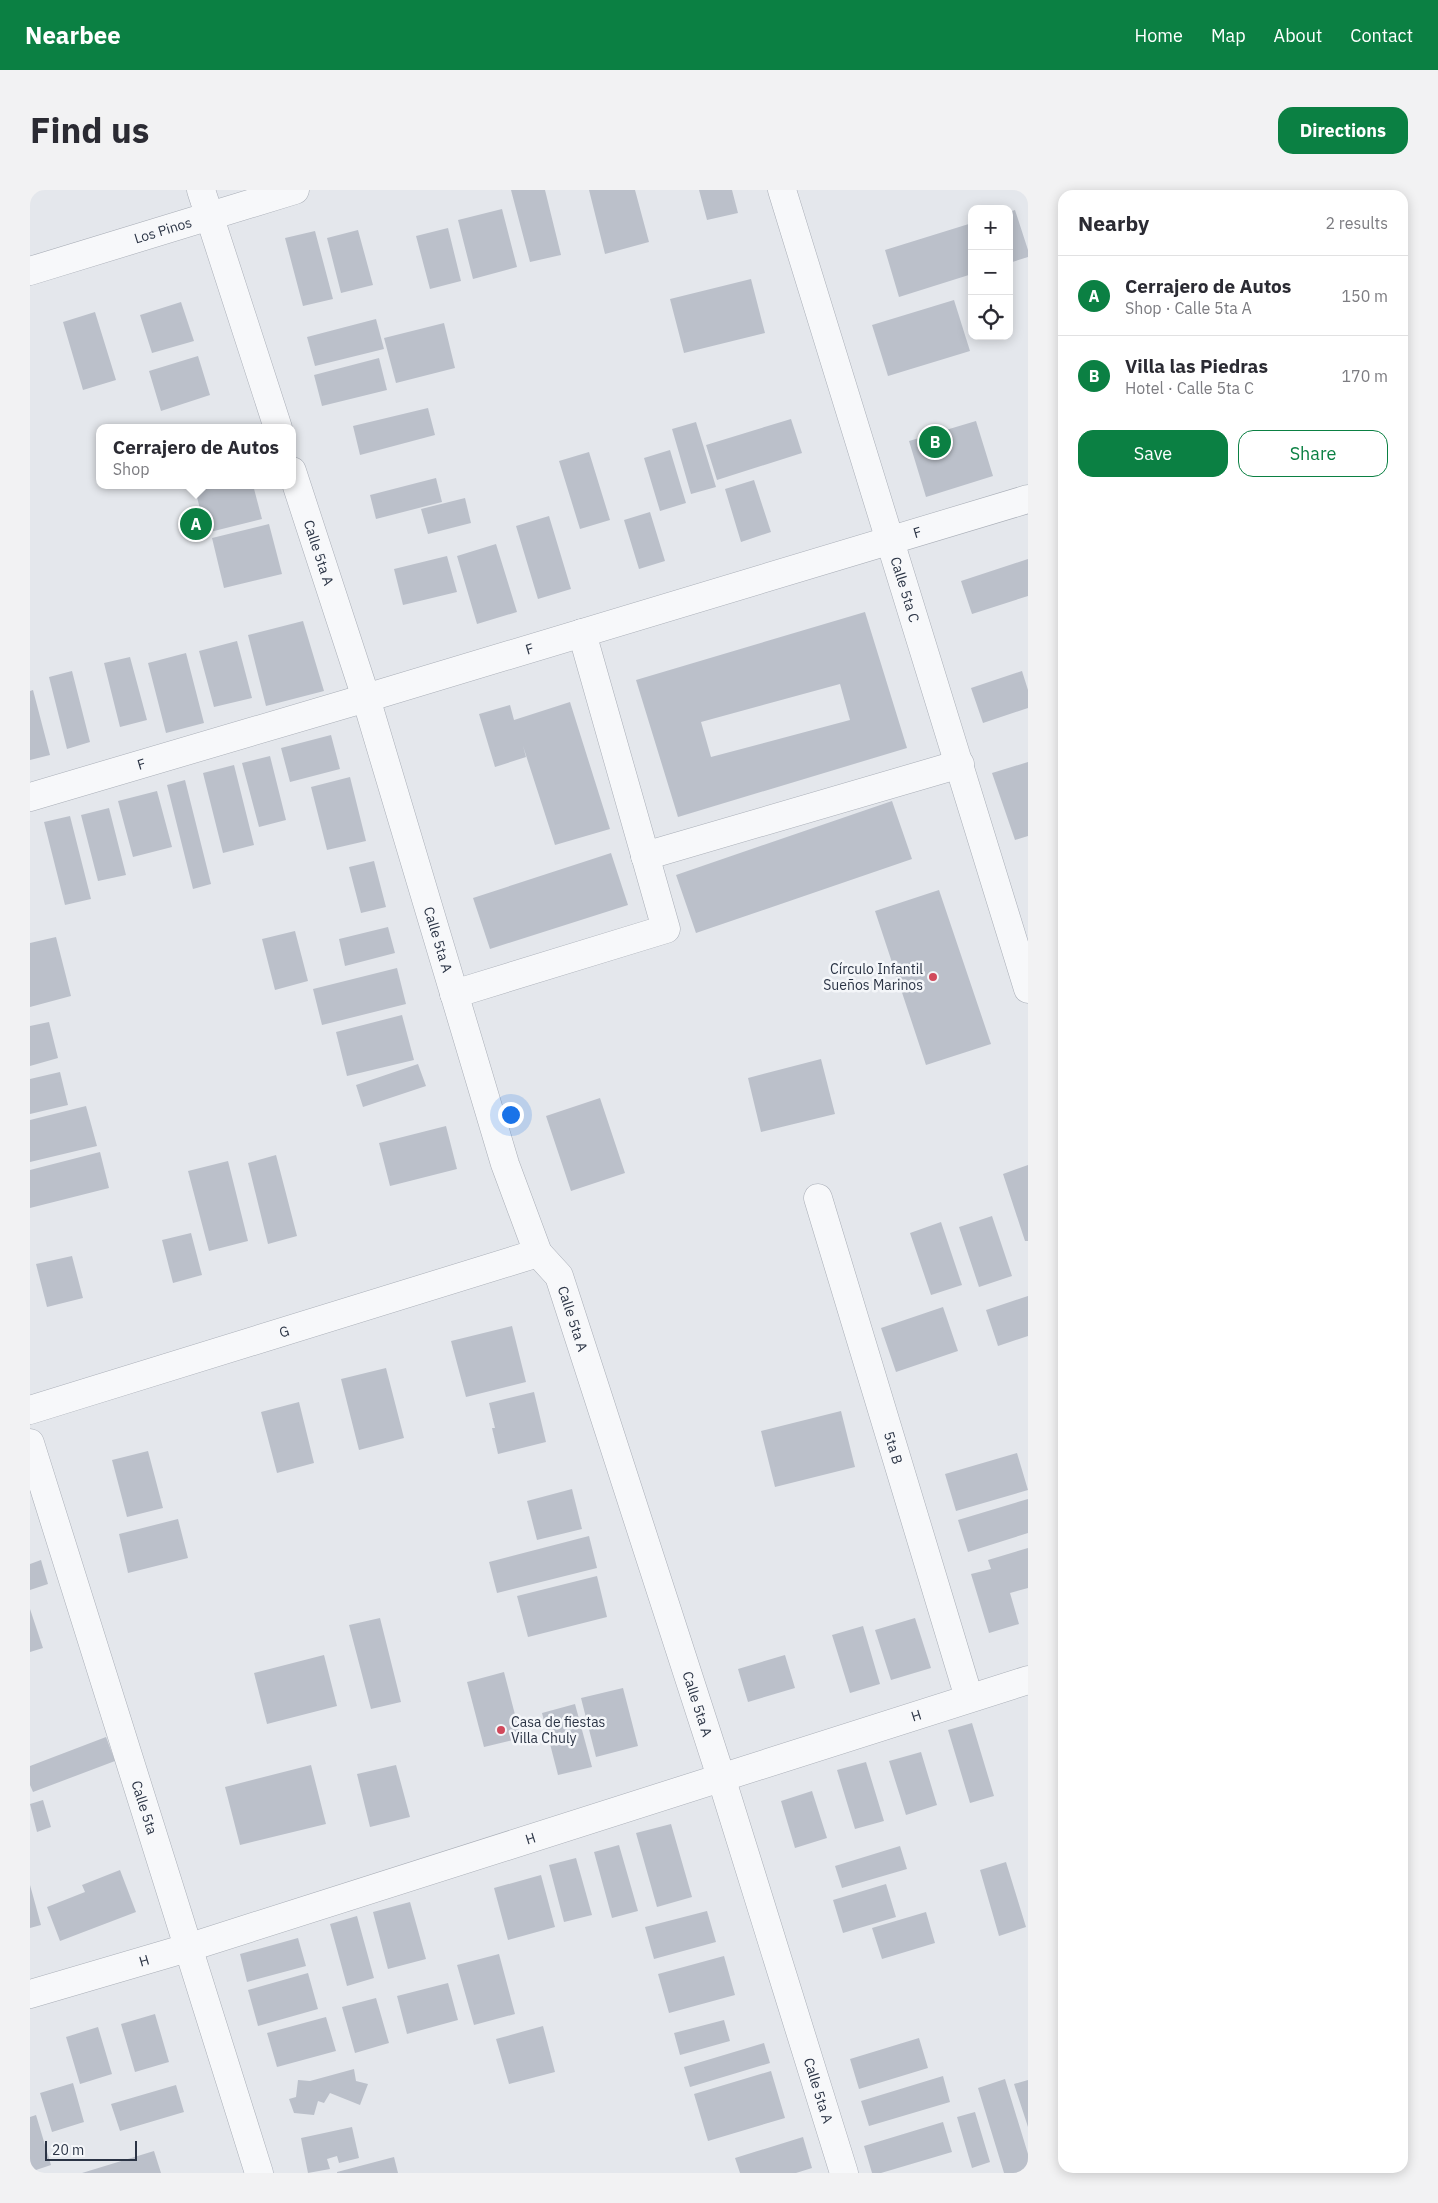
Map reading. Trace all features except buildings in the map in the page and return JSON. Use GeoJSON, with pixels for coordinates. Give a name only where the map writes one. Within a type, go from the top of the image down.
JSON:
{"type":"FeatureCollection","features":[{"type":"Feature","properties":{"kind":"street"},"geometry":{"type":"LineString","coordinates":[[201,190],[277,424]]}},
{"type":"Feature","properties":{"kind":"street","name":"Los Pinos"},"geometry":{"type":"LineString","coordinates":[[30,271],[295,190]]}},
{"type":"Feature","properties":{"kind":"street","name":"Calle 5ta C"},"geometry":{"type":"LineString","coordinates":[[782,190],[1028,989]]}},
{"type":"Feature","properties":{"kind":"street","name":"Calle 5ta A"},"geometry":{"type":"LineString","coordinates":[[296,483],[366,698],[505,1164],[538,1253],[559,1276],[721,1777],[844,2173]]}},
{"type":"Feature","properties":{"kind":"street","name":"F"},"geometry":{"type":"LineString","coordinates":[[30,797],[1028,499]]}},
{"type":"Feature","properties":{"kind":"street"},"geometry":{"type":"LineString","coordinates":[[454,994],[666,929],[582,633]]}},
{"type":"Feature","properties":{"kind":"street"},"geometry":{"type":"LineString","coordinates":[[645,856],[960,764]]}},
{"type":"Feature","properties":{"kind":"street","name":"5ta B"},"geometry":{"type":"LineString","coordinates":[[818,1198],[970,1698]]}},
{"type":"Feature","properties":{"kind":"street","name":"G"},"geometry":{"type":"LineString","coordinates":[[30,1410],[538,1253]]}},
{"type":"Feature","properties":{"kind":"street","name":"Calle 5ta"},"geometry":{"type":"LineString","coordinates":[[30,1443],[258,2173]]}},
{"type":"Feature","properties":{"kind":"street","name":"H"},"geometry":{"type":"LineString","coordinates":[[30,1994],[187,1948],[1028,1680]]}},
{"type":"Feature","properties":{"kind":"place","name":"Villa las Piedras"},"geometry":{"type":"Point","coordinates":[935,442]}},
{"type":"Feature","properties":{"kind":"place","name":"Cerrajero de Autos"},"geometry":{"type":"Point","coordinates":[196,524]}},
{"type":"Feature","properties":{"kind":"place","name":"Círculo Infantil Sueños Marinos"},"geometry":{"type":"Point","coordinates":[933,977]}},
{"type":"Feature","properties":{"kind":"place","name":"Casa de fiestas Villa Chuly"},"geometry":{"type":"Point","coordinates":[501,1730]}}]}
